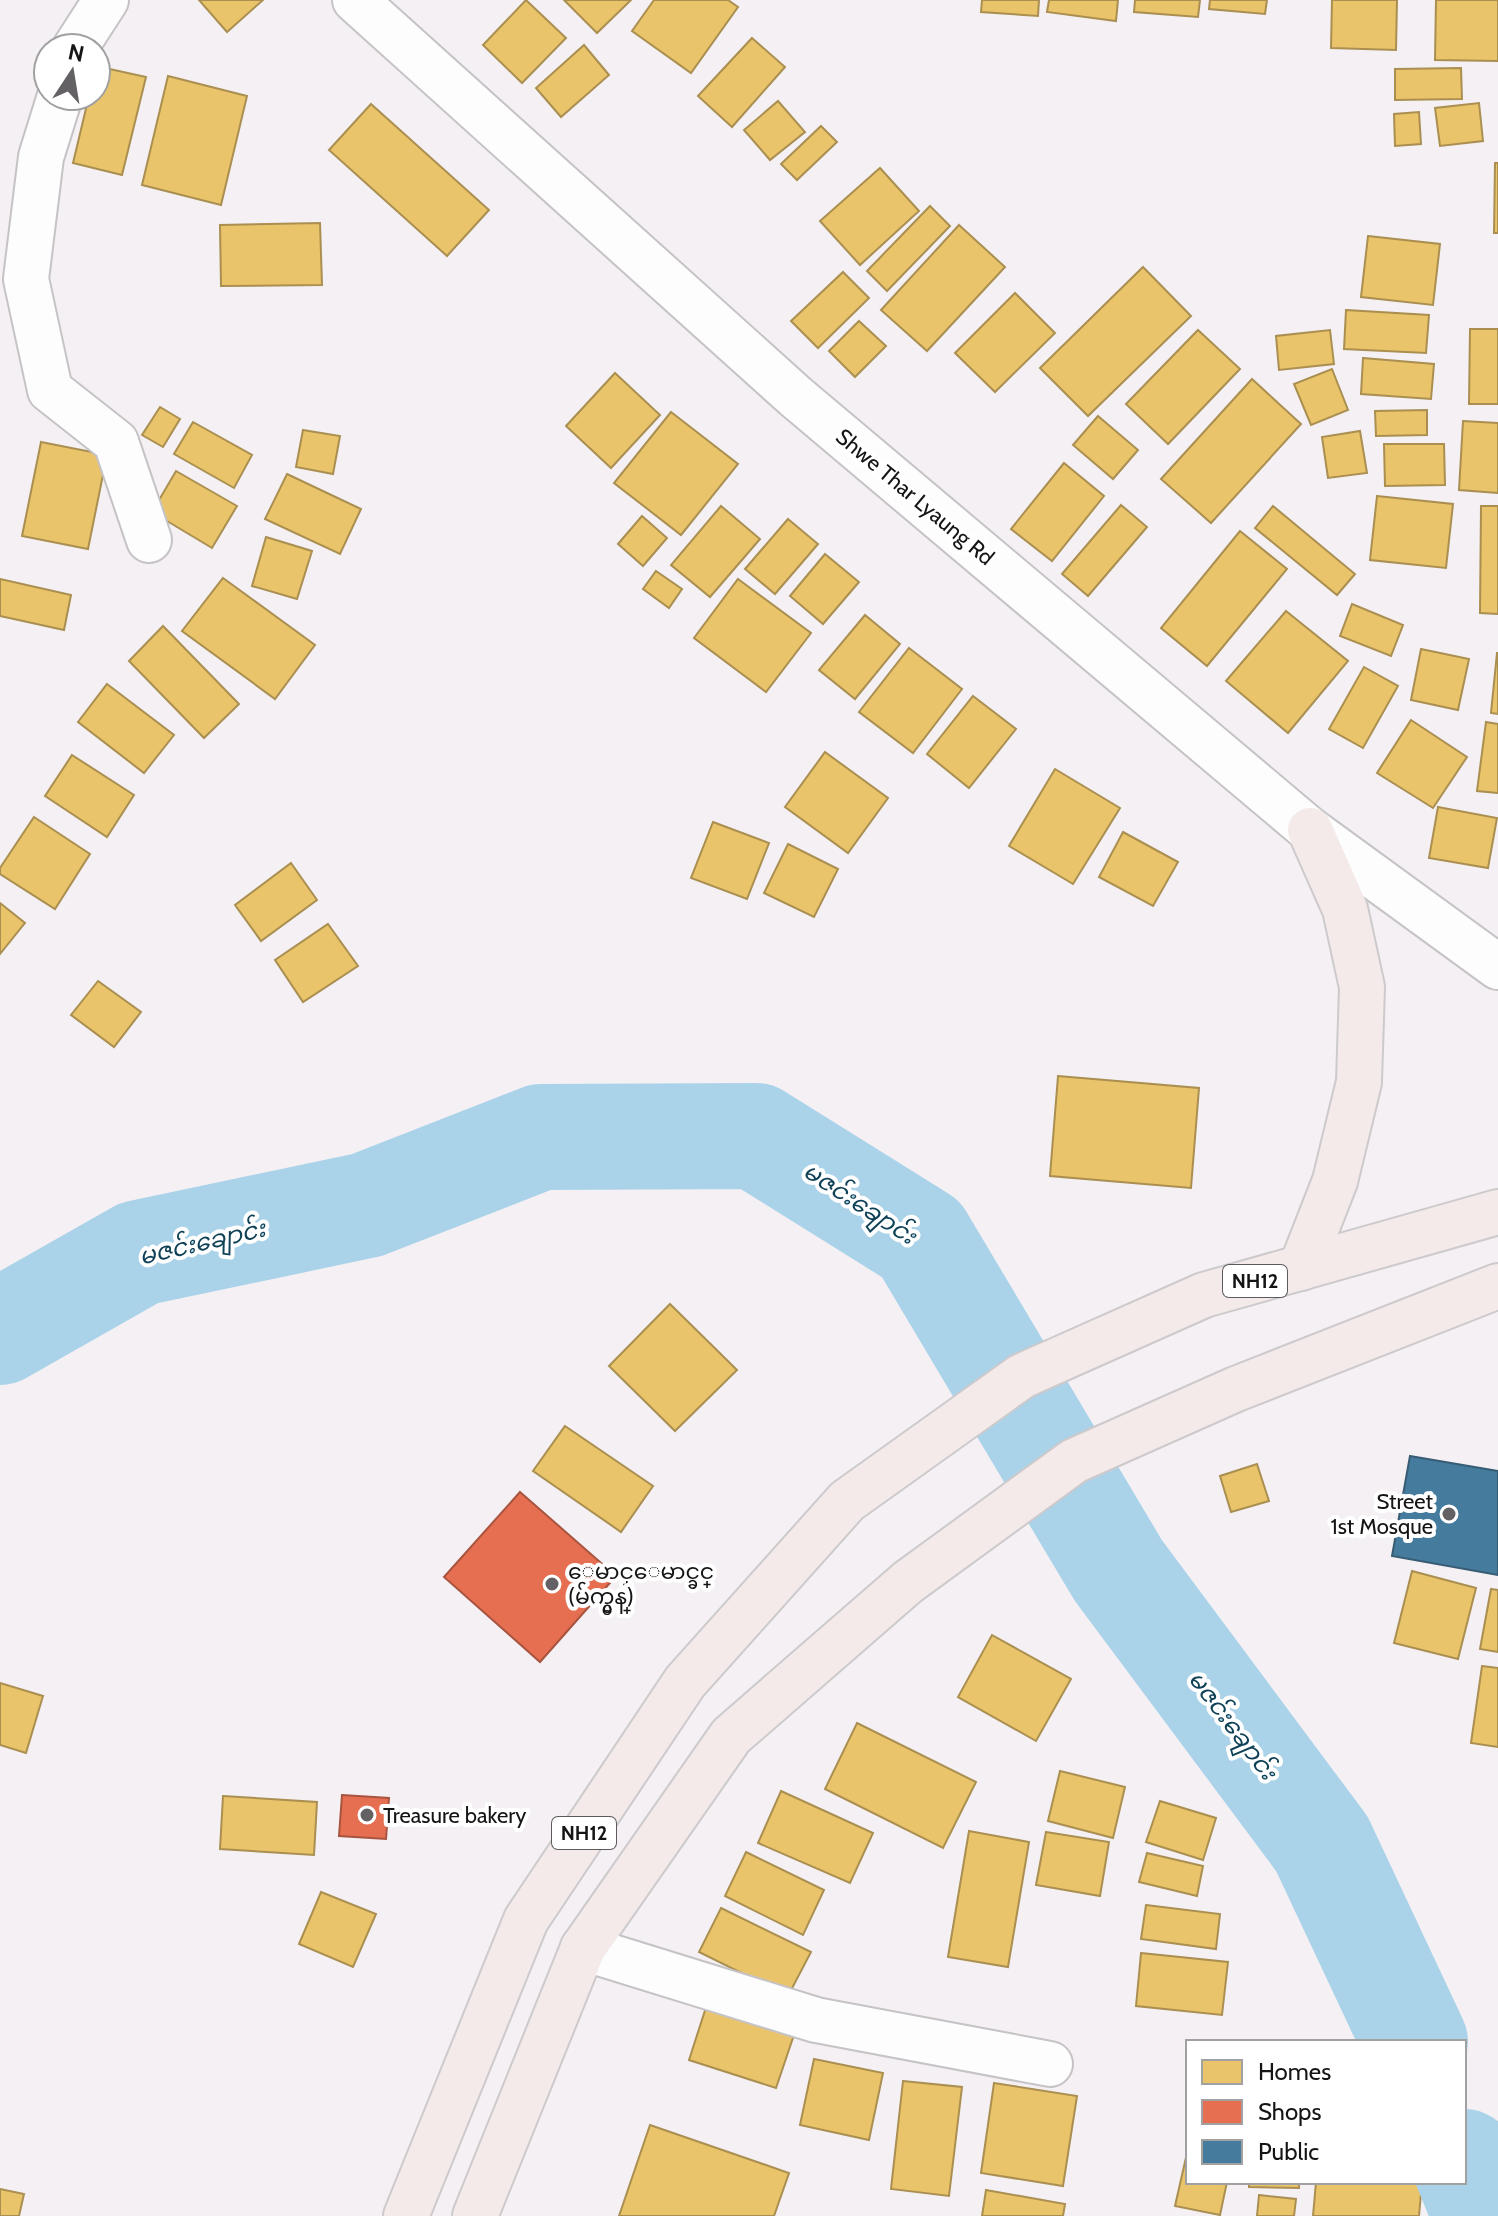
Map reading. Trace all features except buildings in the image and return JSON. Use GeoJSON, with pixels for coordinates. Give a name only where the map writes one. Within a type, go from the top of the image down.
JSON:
{"type":"FeatureCollection","features":[{"type":"Feature","properties":{"kind":"highway"},"geometry":{"type":"LineString","coordinates":[[1301,1268],[1335,1181],[1359,1082],[1362,987],[1345,909],[1310,830]]}},
{"type":"Feature","properties":{"kind":"highway","name":"NH12"},"geometry":{"type":"LineString","coordinates":[[406,2216],[526,1920],[685,1682],[847,1501],[1022,1376],[1204,1295],[1498,1212]]}},
{"type":"Feature","properties":{"kind":"highway","name":"NH12"},"geometry":{"type":"LineString","coordinates":[[475,2216],[583,1948],[731,1736],[908,1582],[1074,1461],[1236,1389],[1498,1286]]}},
{"type":"Feature","properties":{"kind":"street"},"geometry":{"type":"LineString","coordinates":[[85,32],[106,0]]}},
{"type":"Feature","properties":{"kind":"street","name":"Shwe Thar Lyaung Rd"},"geometry":{"type":"LineString","coordinates":[[355,0],[796,397],[1310,830],[1498,967]]}},
{"type":"Feature","properties":{"kind":"street"},"geometry":{"type":"LineString","coordinates":[[55,112],[41,157],[26,279],[50,390],[116,442],[149,540]]}},
{"type":"Feature","properties":{"kind":"street"},"geometry":{"type":"LineString","coordinates":[[583,1948],[816,2020],[1050,2064]]}},
{"type":"Feature","properties":{"kind":"waterway","name":"မဇင်းချောင်း"},"geometry":{"type":"LineString","coordinates":[[0,1332],[139,1253],[367,1205],[541,1137],[756,1136],[921,1239],[1118,1570],[1322,1844],[1414,2040]]}},
{"type":"Feature","properties":{"kind":"waterway","name":"မဇင်းချောင်း"},"geometry":{"type":"LineString","coordinates":[[1466,2167],[1486,2216]]}},
{"type":"Feature","properties":{"kind":"place","name":"Street 1st Mosque"},"geometry":{"type":"Point","coordinates":[1449,1514]}},
{"type":"Feature","properties":{"kind":"place","name":"ေမာင္ေမာင္ခင္ (မ်က္မွန္)"},"geometry":{"type":"Point","coordinates":[552,1584]}},
{"type":"Feature","properties":{"kind":"place","name":"Treasure bakery"},"geometry":{"type":"Point","coordinates":[367,1815]}}]}
